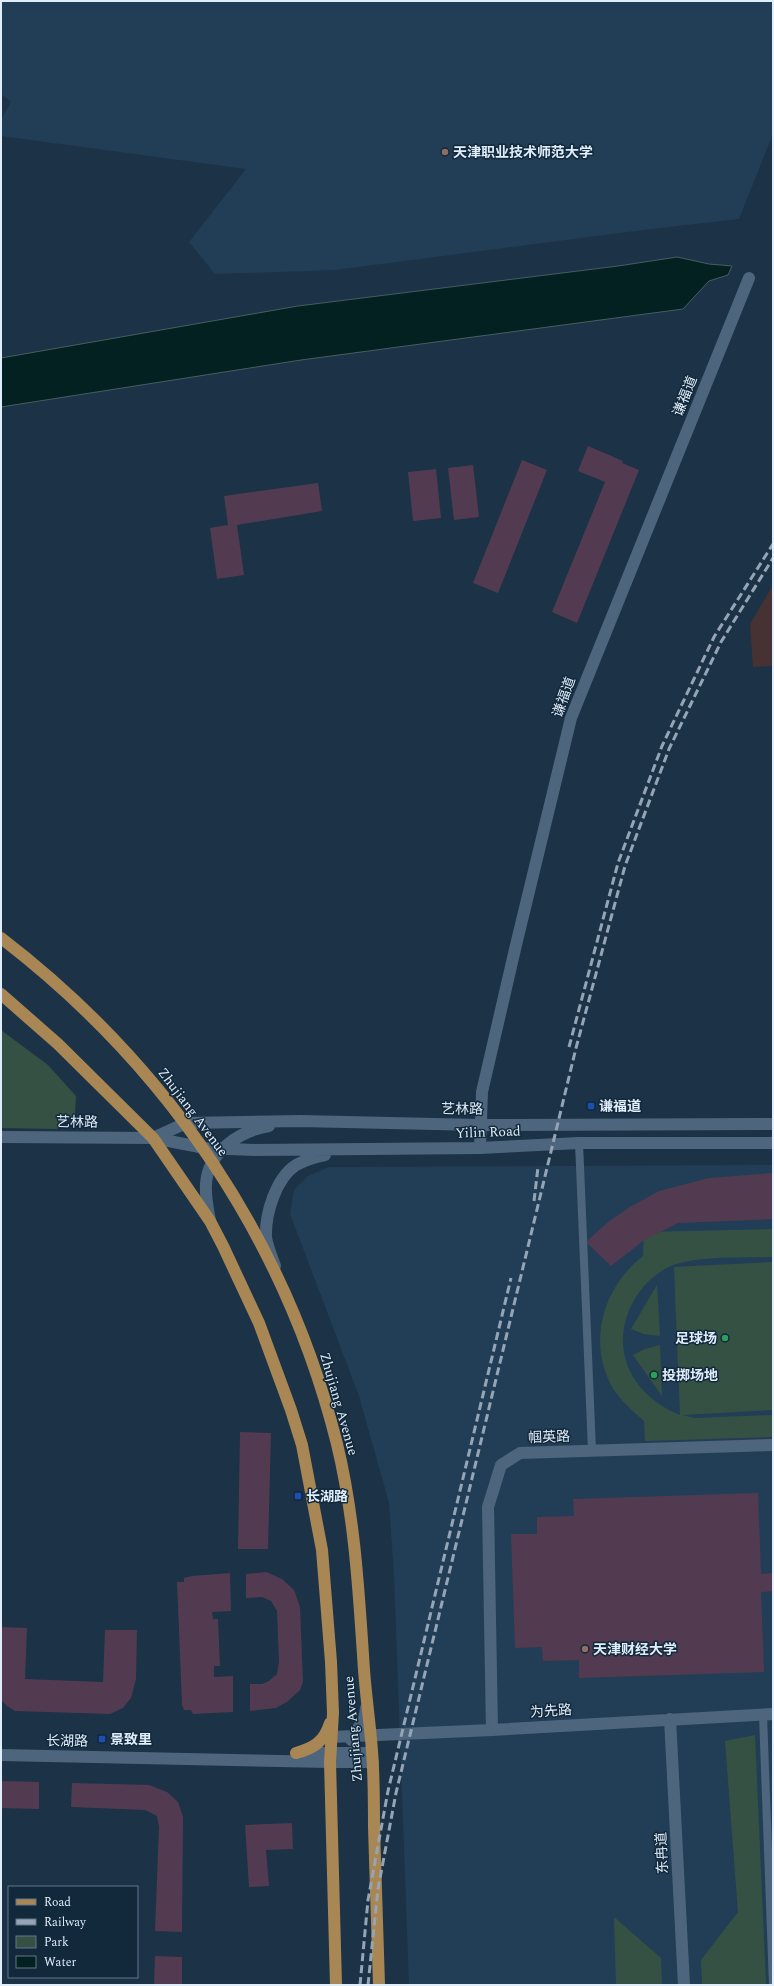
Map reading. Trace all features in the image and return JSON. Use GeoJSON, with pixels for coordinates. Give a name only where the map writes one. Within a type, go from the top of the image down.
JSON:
{"type":"FeatureCollection","features":[{"type":"Feature","properties":{"kind":"main road","name":"Zhujiang Avenue"},"geometry":{"type":"LineString","coordinates":[[1,938],[90,1015],[131,1056],[205,1148],[250,1223],[277,1273],[299,1324],[315,1368],[338,1447],[347,1497],[358,1583],[366,1708],[372,1757],[379,1985]]}},
{"type":"Feature","properties":{"kind":"main road","name":"Zhujiang Avenue"},"geometry":{"type":"LineString","coordinates":[[1,994],[58,1044],[154,1138],[210,1221],[259,1322],[275,1363],[302,1445],[322,1550],[331,1662],[333,1713],[330,1758],[336,1985]]}},
{"type":"Feature","properties":{"kind":"main road"},"geometry":{"type":"LineString","coordinates":[[297,1757],[318,1744],[327,1731],[333,1713]]}},
{"type":"Feature","properties":{"kind":"street","name":"谦福道"},"geometry":{"type":"LineString","coordinates":[[480,1148],[480,1125],[484,1084],[571,718],[749,278]]}},
{"type":"Feature","properties":{"kind":"street","name":"艺林路"},"geometry":{"type":"LineString","coordinates":[[154,1138],[186,1123],[300,1121],[480,1125],[773,1124]]}},
{"type":"Feature","properties":{"kind":"street"},"geometry":{"type":"LineString","coordinates":[[210,1221],[206,1184],[209,1170],[213,1161],[222,1150],[233,1138],[265,1126],[300,1121]]}},
{"type":"Feature","properties":{"kind":"street","name":"艺林路"},"geometry":{"type":"LineString","coordinates":[[1,1137],[154,1138],[205,1148]]}},
{"type":"Feature","properties":{"kind":"street","name":"Yilin Road"},"geometry":{"type":"LineString","coordinates":[[205,1148],[222,1150],[347,1150],[480,1148],[579,1142],[773,1143]]}},
{"type":"Feature","properties":{"kind":"street"},"geometry":{"type":"LineString","coordinates":[[277,1273],[266,1237],[268,1216],[278,1189],[285,1176],[295,1166],[309,1159],[347,1150]]}},
{"type":"Feature","properties":{"kind":"street","name":"帼英路"},"geometry":{"type":"LineString","coordinates":[[492,1730],[488,1507],[501,1466],[520,1453],[773,1446]]}},
{"type":"Feature","properties":{"kind":"street"},"geometry":{"type":"LineString","coordinates":[[330,1758],[355,1736],[364,1719],[366,1708]]}},
{"type":"Feature","properties":{"kind":"street","name":"为先路"},"geometry":{"type":"LineString","coordinates":[[332,1737],[492,1730],[768,1714]]}},
{"type":"Feature","properties":{"kind":"street","name":"东冉道"},"geometry":{"type":"LineString","coordinates":[[670,1719],[684,1985]]}},
{"type":"Feature","properties":{"kind":"street","name":"长湖路"},"geometry":{"type":"LineString","coordinates":[[1,1747],[330,1758],[372,1757]]}},
{"type":"Feature","properties":{"kind":"street","name":"长湖路"},"geometry":{"type":"LineString","coordinates":[[1,1755],[297,1757]]}},
{"type":"Feature","properties":{"kind":"lane"},"geometry":{"type":"LineString","coordinates":[[579,1142],[592,1450]]}},
{"type":"Feature","properties":{"kind":"lane"},"geometry":{"type":"LineString","coordinates":[[768,1714],[773,1985]]}},
{"type":"Feature","properties":{"kind":"shaded area","name":"天津职业技术师范大学"},"geometry":{"type":"Polygon","coordinates":[[[3,1],[773,1],[773,134],[739,219],[335,270],[215,274],[189,242],[246,169],[1,136],[1,120],[11,102],[1,94],[1,4],[3,1]]]}},
{"type":"Feature","properties":{"kind":"shaded area"},"geometry":{"type":"Polygon","coordinates":[[[773,585],[773,666],[753,667],[750,624],[773,585]]]}},
{"type":"Feature","properties":{"kind":"shaded area","name":"天津财经大学"},"geometry":{"type":"Polygon","coordinates":[[[773,1165],[773,1985],[409,1985],[394,1575],[389,1503],[359,1396],[290,1214],[294,1190],[308,1176],[329,1167],[773,1165]]]}},
{"type":"Feature","properties":{"kind":"green space"},"geometry":{"type":"Polygon","coordinates":[[[1,1030],[48,1065],[76,1096],[75,1114],[57,1129],[1,1128],[1,1030]]]}},
{"type":"Feature","properties":{"kind":"green space"},"geometry":{"type":"Polygon","coordinates":[[[773,1229],[773,1257],[694,1260],[682,1262],[658,1273],[642,1288],[634,1300],[625,1323],[623,1340],[625,1356],[630,1371],[638,1385],[650,1397],[664,1407],[680,1415],[674,1267],[773,1262],[773,1410],[682,1415],[695,1418],[773,1415],[773,1437],[645,1441],[644,1421],[617,1394],[606,1372],[601,1354],[600,1336],[603,1317],[609,1300],[629,1269],[643,1256],[644,1232],[773,1229]]]}},
{"type":"Feature","properties":{"kind":"green space","name":"投掷场地"},"geometry":{"type":"Polygon","coordinates":[[[657,1285],[660,1336],[644,1334],[631,1329],[657,1285]]]}},
{"type":"Feature","properties":{"kind":"green space","name":"投掷场地"},"geometry":{"type":"Polygon","coordinates":[[[660,1345],[662,1396],[633,1355],[645,1349],[660,1345]]]}},
{"type":"Feature","properties":{"kind":"green space"},"geometry":{"type":"Polygon","coordinates":[[[755,1735],[766,1985],[702,1985],[701,1960],[738,1912],[725,1741],[755,1735]]]}},
{"type":"Feature","properties":{"kind":"green space"},"geometry":{"type":"Polygon","coordinates":[[[614,1917],[661,1958],[662,1985],[616,1985],[614,1917]]]}},
{"type":"Feature","properties":{"kind":"water"},"geometry":{"type":"Polygon","coordinates":[[[677,257],[709,264],[732,266],[728,275],[709,281],[683,309],[301,360],[1,407],[1,358],[298,306],[618,266],[677,257]]]}},
{"type":"Feature","properties":{"kind":"building"},"geometry":{"type":"Polygon","coordinates":[[[588,446],[623,461],[622,463],[639,470],[577,623],[552,612],[605,482],[578,471],[588,446]]]}},
{"type":"Feature","properties":{"kind":"building"},"geometry":{"type":"Polygon","coordinates":[[[522,460],[547,470],[498,593],[473,583],[522,460]]]}},
{"type":"Feature","properties":{"kind":"building"},"geometry":{"type":"Polygon","coordinates":[[[473,465],[479,517],[454,520],[448,468],[473,465]]]}},
{"type":"Feature","properties":{"kind":"building"},"geometry":{"type":"Polygon","coordinates":[[[436,469],[441,518],[413,521],[408,472],[436,469]]]}},
{"type":"Feature","properties":{"kind":"building"},"geometry":{"type":"Polygon","coordinates":[[[318,483],[322,511],[237,525],[244,575],[217,579],[210,528],[228,525],[224,496],[318,483]]]}},
{"type":"Feature","properties":{"kind":"building"},"geometry":{"type":"Polygon","coordinates":[[[773,1173],[773,1219],[678,1223],[643,1241],[611,1266],[586,1242],[608,1222],[630,1207],[659,1191],[709,1178],[773,1173]]]}},
{"type":"Feature","properties":{"kind":"building"},"geometry":{"type":"Polygon","coordinates":[[[240,1432],[271,1433],[268,1549],[238,1549],[240,1432]]]}},
{"type":"Feature","properties":{"kind":"building"},"geometry":{"type":"Polygon","coordinates":[[[758,1493],[761,1574],[773,1573],[773,1591],[761,1592],[764,1672],[579,1678],[579,1660],[543,1661],[542,1647],[515,1648],[511,1534],[537,1534],[537,1517],[574,1516],[573,1499],[758,1493]]]}},
{"type":"Feature","properties":{"kind":"building"},"geometry":{"type":"Polygon","coordinates":[[[266,1572],[282,1579],[294,1590],[300,1607],[303,1682],[300,1690],[287,1702],[276,1708],[250,1711],[250,1684],[262,1684],[269,1681],[277,1674],[279,1662],[277,1611],[271,1601],[262,1597],[246,1598],[246,1574],[266,1572]]]}},
{"type":"Feature","properties":{"kind":"building"},"geometry":{"type":"Polygon","coordinates":[[[230,1573],[231,1611],[212,1612],[213,1619],[218,1619],[220,1666],[214,1666],[214,1677],[233,1676],[233,1712],[193,1714],[191,1710],[184,1710],[182,1705],[177,1582],[184,1582],[184,1578],[192,1576],[230,1573]]]}},
{"type":"Feature","properties":{"kind":"building"},"geometry":{"type":"Polygon","coordinates":[[[1,1627],[27,1628],[25,1679],[103,1682],[105,1630],[137,1630],[136,1679],[131,1698],[123,1708],[110,1714],[15,1711],[1,1700],[1,1627]]]}},
{"type":"Feature","properties":{"kind":"building"},"geometry":{"type":"Polygon","coordinates":[[[1,1781],[39,1782],[39,1809],[1,1808],[1,1781]]]}},
{"type":"Feature","properties":{"kind":"building"},"geometry":{"type":"Polygon","coordinates":[[[72,1783],[149,1785],[167,1792],[178,1802],[183,1817],[182,1932],[155,1931],[159,1827],[157,1816],[145,1810],[71,1807],[72,1783]]]}},
{"type":"Feature","properties":{"kind":"building"},"geometry":{"type":"Polygon","coordinates":[[[292,1823],[293,1849],[266,1850],[269,1886],[249,1887],[245,1825],[292,1823]]]}},
{"type":"Feature","properties":{"kind":"building"},"geometry":{"type":"Polygon","coordinates":[[[155,1956],[182,1957],[182,1985],[154,1985],[155,1956]]]}},
{"type":"Feature","properties":{"kind":"railway"},"geometry":{"type":"LineString","coordinates":[[569,1047],[618,863],[662,746],[714,637],[773,544]]}},
{"type":"Feature","properties":{"kind":"railway"},"geometry":{"type":"LineString","coordinates":[[368,1985],[378,1889],[396,1793],[576,1048],[625,866],[669,749],[721,642],[773,558]]}},
{"type":"Feature","properties":{"kind":"railway"},"geometry":{"type":"LineString","coordinates":[[534,1201],[538,1167]]}},
{"type":"Feature","properties":{"kind":"railway"},"geometry":{"type":"LineString","coordinates":[[360,1985],[368,1900],[388,1791],[511,1278]]}},
{"type":"Feature","properties":{"kind":"place","name":"天津职业技术师范大学"},"geometry":{"type":"Point","coordinates":[445,152]}},
{"type":"Feature","properties":{"kind":"place","name":"谦福道"},"geometry":{"type":"Point","coordinates":[591,1106]}},
{"type":"Feature","properties":{"kind":"place","name":"足球场"},"geometry":{"type":"Point","coordinates":[725,1338]}},
{"type":"Feature","properties":{"kind":"place","name":"投掷场地"},"geometry":{"type":"Point","coordinates":[654,1375]}},
{"type":"Feature","properties":{"kind":"place","name":"长湖路"},"geometry":{"type":"Point","coordinates":[298,1496]}},
{"type":"Feature","properties":{"kind":"place","name":"天津财经大学"},"geometry":{"type":"Point","coordinates":[585,1649]}},
{"type":"Feature","properties":{"kind":"place","name":"景致里"},"geometry":{"type":"Point","coordinates":[102,1739]}}]}
